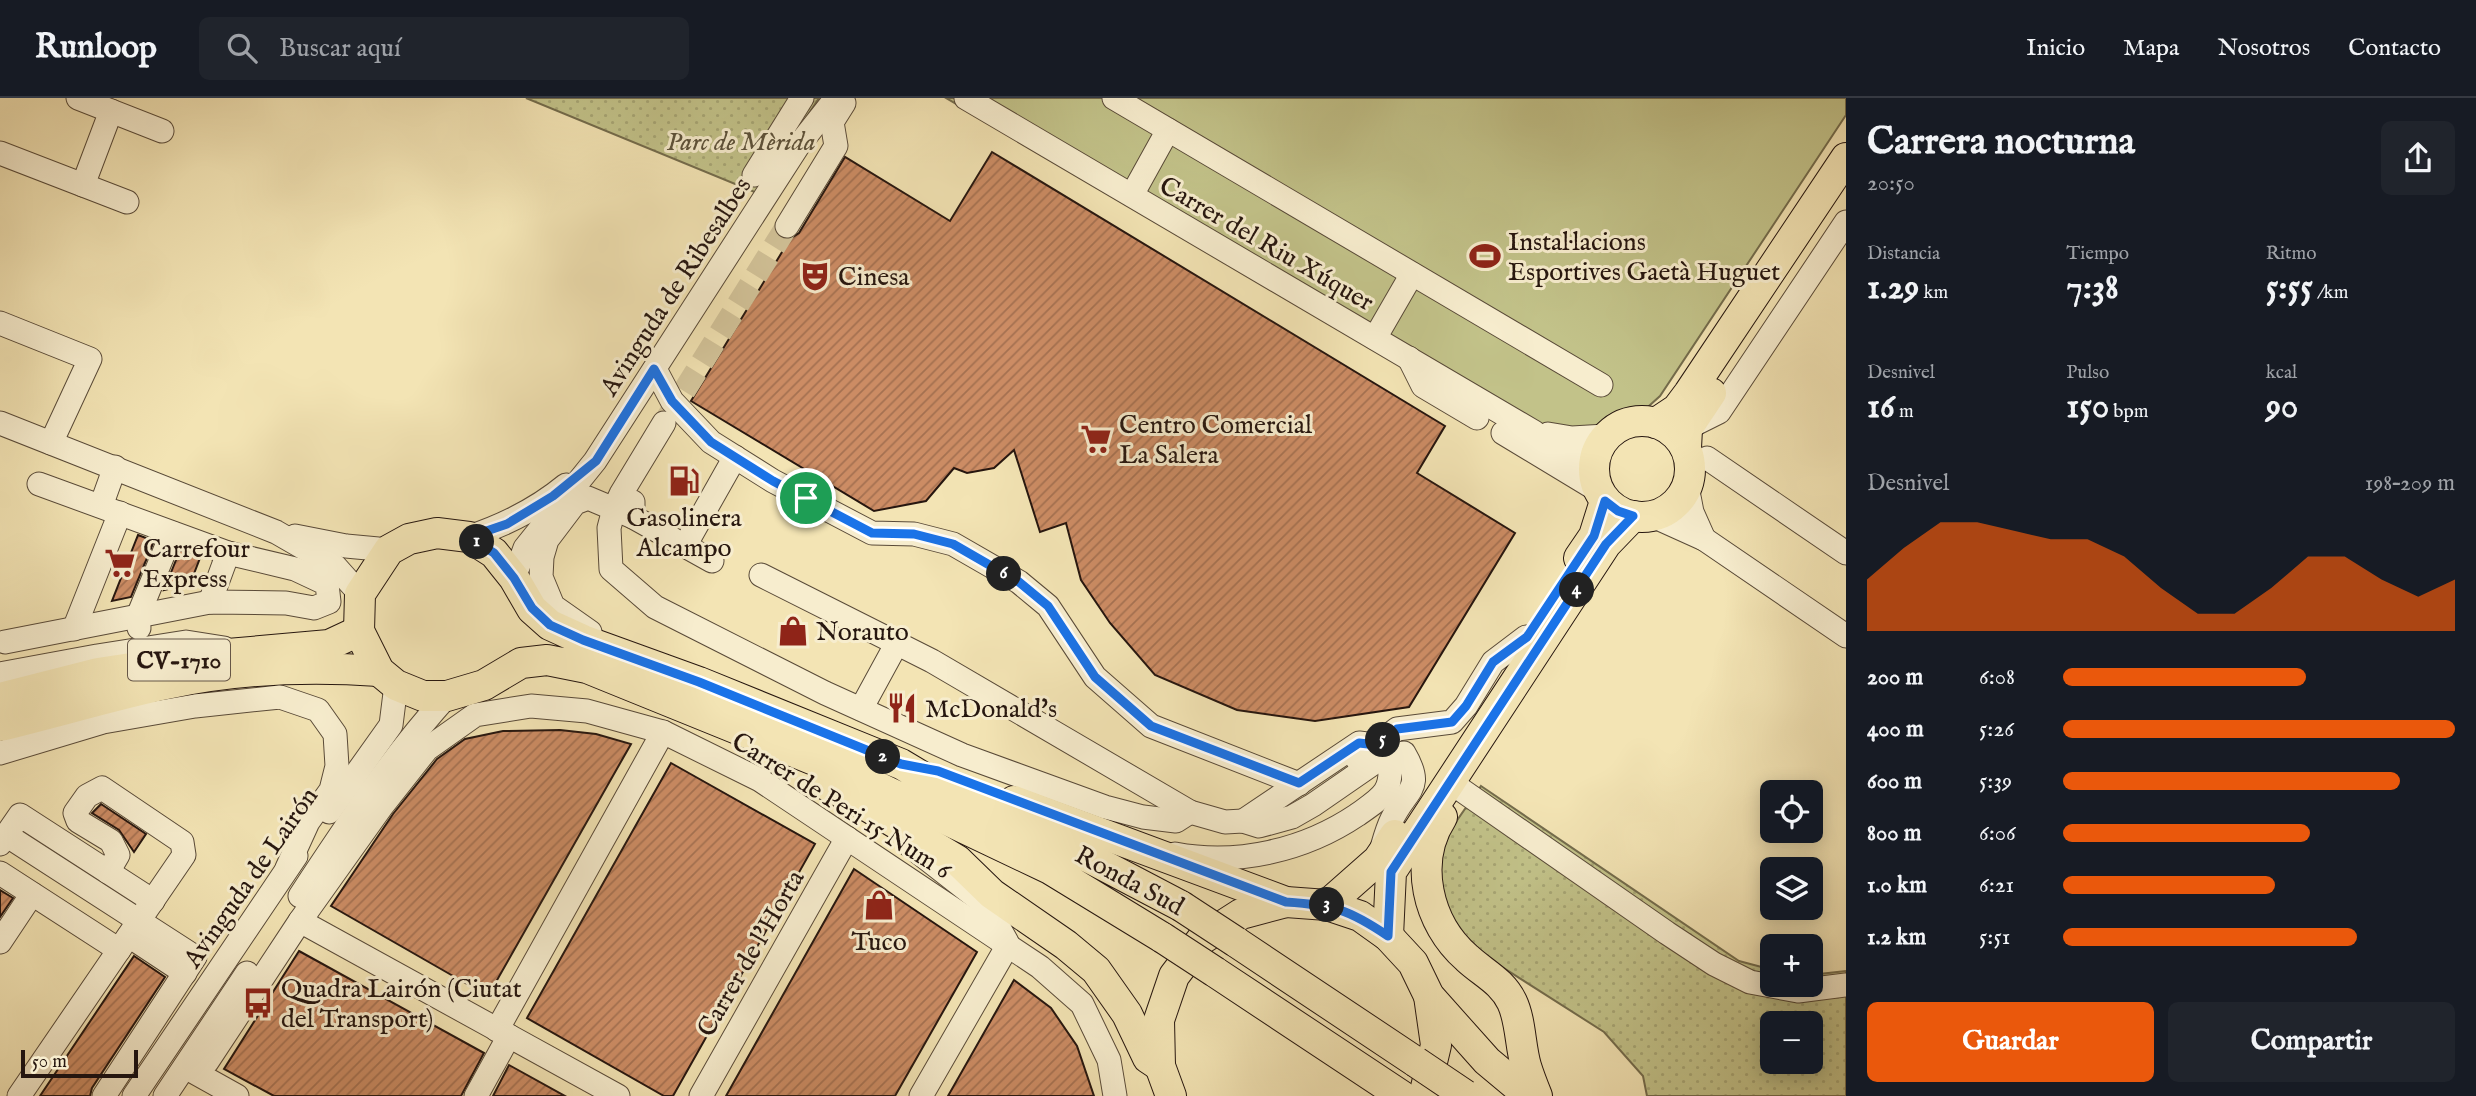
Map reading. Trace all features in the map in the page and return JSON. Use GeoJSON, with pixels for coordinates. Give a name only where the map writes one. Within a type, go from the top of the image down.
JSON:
{"type":"FeatureCollection","features":[{"type":"Feature","properties":{"kind":"main road"},"geometry":{"type":"LineString","coordinates":[[1656,423],[1677,409],[1846,158]]}},
{"type":"Feature","properties":{"kind":"main road"},"geometry":{"type":"LineString","coordinates":[[1388,936],[1391,872],[1606,544],[1643,516],[1674,505],[1687,486],[1693,445],[1846,190]]}},
{"type":"Feature","properties":{"kind":"main road"},"geometry":{"type":"LineString","coordinates":[[1327,905],[1378,860],[1594,536],[1599,488],[1596,453],[1606,436],[1629,422],[1656,423],[1693,445]]}},
{"type":"Feature","properties":{"kind":"main road"},"geometry":{"type":"LineString","coordinates":[[1599,488],[1618,511],[1643,516]]}},
{"type":"Feature","properties":{"kind":"main road"},"geometry":{"type":"LineString","coordinates":[[447,696],[424,696],[387,678],[359,631],[360,594],[389,550],[409,539],[437,533],[469,537]]}},
{"type":"Feature","properties":{"kind":"main road","name":"Ronda Sud"},"geometry":{"type":"LineString","coordinates":[[469,537],[494,553],[514,578],[532,608],[550,625],[901,764],[936,785],[1061,843],[1181,906],[1465,1096]]}},
{"type":"Feature","properties":{"kind":"main road","name":"CV-1710"},"geometry":{"type":"LineString","coordinates":[[0,726],[98,673],[244,652],[329,645],[359,631]]}},
{"type":"Feature","properties":{"kind":"main road","name":"Ronda Sud"},"geometry":{"type":"LineString","coordinates":[[447,696],[484,685],[521,663],[547,660],[587,668],[860,779],[1050,869],[1163,938],[1304,1032],[1407,1095]]}},
{"type":"Feature","properties":{"kind":"main road","name":"CV-1710"},"geometry":{"type":"LineString","coordinates":[[0,726],[192,680],[306,668],[387,678]]}},
{"type":"Feature","properties":{"kind":"main road"},"geometry":{"type":"LineString","coordinates":[[745,733],[784,761],[857,800],[957,860],[992,894],[1076,953],[1096,970],[1127,1014],[1148,1058],[1160,1066]]}},
{"type":"Feature","properties":{"kind":"main road"},"geometry":{"type":"LineString","coordinates":[[1474,745],[1460,789],[1436,827],[1427,852],[1427,887],[1435,915],[1447,937],[1467,958],[1498,981],[1513,1003],[1526,1066],[1537,1096]]}},
{"type":"Feature","properties":{"kind":"main road"},"geometry":{"type":"LineString","coordinates":[[901,764],[938,771],[1286,902],[1327,905],[1360,916],[1388,936],[1413,963],[1429,996],[1487,1061],[1529,1096]]}},
{"type":"Feature","properties":{"kind":"main road"},"geometry":{"type":"LineString","coordinates":[[1171,1096],[1160,1066],[1159,1020],[1174,976],[1202,939],[1241,914],[1286,902]]}},
{"type":"Feature","properties":{"kind":"main road"},"geometry":{"type":"LineString","coordinates":[[1407,1095],[1436,1045],[1429,996]]}},
{"type":"Feature","properties":{"kind":"street"},"geometry":{"type":"LineString","coordinates":[[78,98],[162,131]]}},
{"type":"Feature","properties":{"kind":"street"},"geometry":{"type":"LineString","coordinates":[[754,175],[802,98]]}},
{"type":"Feature","properties":{"kind":"street","name":"Carrer del Riu Xúquer"},"geometry":{"type":"LineString","coordinates":[[966,98],[1534,432],[1549,446],[1569,452],[1599,488]]}},
{"type":"Feature","properties":{"kind":"street","name":"Carrer del Riu Xúquer"},"geometry":{"type":"LineString","coordinates":[[1114,98],[1601,385]]}},
{"type":"Feature","properties":{"kind":"street"},"geometry":{"type":"LineString","coordinates":[[787,226],[836,146],[832,122],[837,101]]}},
{"type":"Feature","properties":{"kind":"street","name":"Avinguda de Ribesalbes"},"geometry":{"type":"LineString","coordinates":[[514,578],[525,548],[596,461],[802,141],[837,101]]}},
{"type":"Feature","properties":{"kind":"street"},"geometry":{"type":"LineString","coordinates":[[83,185],[111,111]]}},
{"type":"Feature","properties":{"kind":"street","name":"Carrer del Riu Xúquer"},"geometry":{"type":"LineString","coordinates":[[1132,195],[1168,130]]}},
{"type":"Feature","properties":{"kind":"street"},"geometry":{"type":"LineString","coordinates":[[0,153],[127,202]]}},
{"type":"Feature","properties":{"kind":"street"},"geometry":{"type":"LineString","coordinates":[[1846,222],[1719,412],[1693,445],[1846,553]]}},
{"type":"Feature","properties":{"kind":"street","name":"Carrer del Riu Xúquer"},"geometry":{"type":"LineString","coordinates":[[1375,338],[1412,274]]}},
{"type":"Feature","properties":{"kind":"street"},"geometry":{"type":"LineString","coordinates":[[0,323],[90,359],[51,443]]}},
{"type":"Feature","properties":{"kind":"street"},"geometry":{"type":"LineString","coordinates":[[1409,358],[1423,386],[1477,418]]}},
{"type":"Feature","properties":{"kind":"street"},"geometry":{"type":"LineString","coordinates":[[654,369],[674,427],[633,502],[608,528],[611,569],[655,607],[861,709],[962,755],[1105,807],[1143,817],[1176,821],[1190,812]]}},
{"type":"Feature","properties":{"kind":"street"},"geometry":{"type":"LineString","coordinates":[[668,412],[773,481],[872,533],[914,534],[953,544],[1019,582],[1048,606],[1095,677],[1151,726],[1310,784]]}},
{"type":"Feature","properties":{"kind":"street"},"geometry":{"type":"LineString","coordinates":[[624,513],[621,494],[668,412]]}},
{"type":"Feature","properties":{"kind":"street"},"geometry":{"type":"LineString","coordinates":[[0,423],[276,532],[335,566],[360,594]]}},
{"type":"Feature","properties":{"kind":"street","name":"Carrer del Riu Xúquer"},"geometry":{"type":"LineString","coordinates":[[1534,432],[1572,439],[1606,436]]}},
{"type":"Feature","properties":{"kind":"street"},"geometry":{"type":"LineString","coordinates":[[1503,433],[1599,488]]}},
{"type":"Feature","properties":{"kind":"street"},"geometry":{"type":"LineString","coordinates":[[691,535],[735,457]]}},
{"type":"Feature","properties":{"kind":"street","name":"Avinguda de Ribesalbes"},"geometry":{"type":"LineString","coordinates":[[469,537],[507,524],[553,496],[596,461]]}},
{"type":"Feature","properties":{"kind":"street"},"geometry":{"type":"LineString","coordinates":[[74,629],[110,510],[115,467]]}},
{"type":"Feature","properties":{"kind":"street"},"geometry":{"type":"LineString","coordinates":[[5,642],[210,602],[286,603],[314,608],[329,602],[327,584],[295,569],[228,553],[39,484]]}},
{"type":"Feature","properties":{"kind":"street"},"geometry":{"type":"LineString","coordinates":[[1687,486],[1692,512],[1704,538]]}},
{"type":"Feature","properties":{"kind":"street"},"geometry":{"type":"LineString","coordinates":[[141,648],[138,616],[167,531],[176,492]]}},
{"type":"Feature","properties":{"kind":"street"},"geometry":{"type":"LineString","coordinates":[[635,657],[578,625],[553,606],[541,577],[542,556],[547,540],[575,503],[589,498],[624,513],[712,561]]}},
{"type":"Feature","properties":{"kind":"street"},"geometry":{"type":"LineString","coordinates":[[202,544],[215,507]]}},
{"type":"Feature","properties":{"kind":"street"},"geometry":{"type":"LineString","coordinates":[[1643,516],[1704,538],[1845,632]]}},
{"type":"Feature","properties":{"kind":"street"},"geometry":{"type":"LineString","coordinates":[[276,532],[346,546],[389,550]]}},
{"type":"Feature","properties":{"kind":"street"},"geometry":{"type":"LineString","coordinates":[[210,602],[228,553]]}},
{"type":"Feature","properties":{"kind":"street"},"geometry":{"type":"LineString","coordinates":[[761,575],[895,648],[943,684]]}},
{"type":"Feature","properties":{"kind":"street"},"geometry":{"type":"LineString","coordinates":[[895,648],[932,661],[1190,812],[1225,822],[1243,821],[1259,826],[1292,817],[1313,805],[1379,751],[1397,729],[1452,722],[1466,706],[1493,662],[1527,637]]}},
{"type":"Feature","properties":{"kind":"street"},"geometry":{"type":"LineString","coordinates":[[0,674],[186,642],[244,652]]}},
{"type":"Feature","properties":{"kind":"street"},"geometry":{"type":"LineString","coordinates":[[861,709],[895,648]]}},
{"type":"Feature","properties":{"kind":"street","name":"Avinguda de Lairón"},"geometry":{"type":"LineString","coordinates":[[134,1096],[287,868],[391,725],[387,678]]}},
{"type":"Feature","properties":{"kind":"street"},"geometry":{"type":"LineString","coordinates":[[0,726],[103,722],[195,706],[280,696],[318,710],[335,734],[337,765],[331,790],[308,822],[287,868]]}},
{"type":"Feature","properties":{"kind":"street","name":"Avinguda de Lairón"},"geometry":{"type":"LineString","coordinates":[[304,907],[369,792],[412,735],[447,696]]}},
{"type":"Feature","properties":{"kind":"street","name":"Carrer de Peri 15 Num 6"},"geometry":{"type":"LineString","coordinates":[[475,715],[531,706],[587,711],[663,732],[760,780],[1040,967],[1082,1004],[1109,1060],[1115,1096]]}},
{"type":"Feature","properties":{"kind":"street","name":"Avinguda de Lairón"},"geometry":{"type":"LineString","coordinates":[[165,1096],[304,907],[427,749],[475,715]]}},
{"type":"Feature","properties":{"kind":"street"},"geometry":{"type":"LineString","coordinates":[[476,1096],[503,1033],[663,732]]}},
{"type":"Feature","properties":{"kind":"street"},"geometry":{"type":"LineString","coordinates":[[1123,841],[1180,855],[1229,858],[1266,853],[1305,843],[1336,829],[1382,798],[1392,776],[1389,760],[1379,751]]}},
{"type":"Feature","properties":{"kind":"street"},"geometry":{"type":"LineString","coordinates":[[1243,821],[1310,784],[1379,751],[1405,753],[1414,769],[1415,782],[1391,819],[1378,860]]}},
{"type":"Feature","properties":{"kind":"street"},"geometry":{"type":"LineString","coordinates":[[19,1096],[184,855],[182,842],[102,789],[77,797],[51,835]]}},
{"type":"Feature","properties":{"kind":"street"},"geometry":{"type":"LineString","coordinates":[[1460,789],[1714,964],[1750,982],[1798,991],[1846,985]]}},
{"type":"Feature","properties":{"kind":"street"},"geometry":{"type":"LineString","coordinates":[[834,790],[853,807],[925,856],[987,906],[1008,945],[921,1096]]}},
{"type":"Feature","properties":{"kind":"street"},"geometry":{"type":"LineString","coordinates":[[87,796],[75,813],[78,821],[111,841],[118,855],[108,872]]}},
{"type":"Feature","properties":{"kind":"street"},"geometry":{"type":"LineString","coordinates":[[104,1096],[185,973],[129,936],[3,840],[20,815],[153,901]]}},
{"type":"Feature","properties":{"kind":"street","name":"Carrer de l'Horta"},"geometry":{"type":"LineString","coordinates":[[701,1096],[848,838]]}},
{"type":"Feature","properties":{"kind":"street"},"geometry":{"type":"LineString","coordinates":[[0,873],[32,894],[129,936]]}},
{"type":"Feature","properties":{"kind":"street"},"geometry":{"type":"LineString","coordinates":[[0,942],[32,894]]}},
{"type":"Feature","properties":{"kind":"street"},"geometry":{"type":"LineString","coordinates":[[304,907],[503,1033],[618,1096]]}},
{"type":"Feature","properties":{"kind":"street"},"geometry":{"type":"LineString","coordinates":[[185,1067],[237,1096]]}},
{"type":"Feature","properties":{"kind":"green space","name":"Parc de Mèrida"},"geometry":{"type":"Polygon","coordinates":[[[526,98],[819,98],[757,193],[526,98]]]}},
{"type":"Feature","properties":{"kind":"green space","name":"Instal·lacions Esportives Gaetà Huguet"},"geometry":{"type":"Polygon","coordinates":[[[946,98],[1846,98],[1846,115],[1660,396],[1579,469],[946,98]]]}},
{"type":"Feature","properties":{"kind":"green space"},"geometry":{"type":"Polygon","coordinates":[[[1481,786],[1739,961],[1760,967],[1760,997],[1823,997],[1823,974],[1846,971],[1846,1096],[1647,1096],[1643,1076],[1604,1032],[1477,951],[1453,923],[1441,891],[1441,855],[1451,829],[1481,786]]]}},
{"type":"Feature","properties":{"kind":"building","name":"Centro Comercial La Salera"},"geometry":{"type":"Polygon","coordinates":[[[992,152],[1445,426],[1417,473],[1515,533],[1409,707],[1315,721],[1237,710],[1155,675],[1110,623],[1081,580],[1066,523],[1040,532],[1014,450],[994,468],[967,473],[954,468],[926,501],[874,511],[691,401],[790,239],[799,233],[845,157],[950,221],[992,152]]]}},
{"type":"Feature","properties":{"kind":"building"},"geometry":{"type":"Polygon","coordinates":[[[138,535],[154,541],[131,597],[112,601],[138,535]]]}},
{"type":"Feature","properties":{"kind":"building"},"geometry":{"type":"Polygon","coordinates":[[[180,550],[200,558],[190,584],[164,590],[180,550]]]}},
{"type":"Feature","properties":{"kind":"building"},"geometry":{"type":"Polygon","coordinates":[[[560,730],[596,734],[631,744],[488,996],[331,906],[393,814],[437,759],[465,739],[503,731],[560,730]]]}},
{"type":"Feature","properties":{"kind":"building"},"geometry":{"type":"Polygon","coordinates":[[[671,763],[815,844],[673,1096],[664,1096],[527,1018],[671,763]]]}},
{"type":"Feature","properties":{"kind":"building"},"geometry":{"type":"Polygon","coordinates":[[[101,804],[146,834],[134,852],[119,830],[92,813],[101,804]]]}},
{"type":"Feature","properties":{"kind":"building"},"geometry":{"type":"Polygon","coordinates":[[[854,869],[977,952],[895,1096],[726,1096],[854,869]]]}},
{"type":"Feature","properties":{"kind":"building"},"geometry":{"type":"Polygon","coordinates":[[[0,890],[13,898],[0,917],[0,890]]]}},
{"type":"Feature","properties":{"kind":"building"},"geometry":{"type":"Polygon","coordinates":[[[299,951],[484,1053],[461,1096],[274,1096],[224,1069],[299,951]]]}},
{"type":"Feature","properties":{"kind":"building"},"geometry":{"type":"Polygon","coordinates":[[[134,956],[165,977],[92,1088],[90,1096],[40,1096],[134,956]]]}},
{"type":"Feature","properties":{"kind":"building"},"geometry":{"type":"Polygon","coordinates":[[[1014,980],[1051,1008],[1077,1046],[1094,1096],[948,1096],[1014,980]]]}},
{"type":"Feature","properties":{"kind":"building"},"geometry":{"type":"Polygon","coordinates":[[[509,1065],[565,1096],[493,1096],[509,1065]]]}},
{"type":"Feature","properties":{"kind":"tunnel"},"geometry":{"type":"LineString","coordinates":[[666,420],[787,226]]}},
{"type":"Feature","properties":{"kind":"place","name":"Instal·lacions Esportives Gaetà Huguet"},"geometry":{"type":"Point","coordinates":[1485,256]}},
{"type":"Feature","properties":{"kind":"place","name":"Cinesa"},"geometry":{"type":"Point","coordinates":[815,276]}},
{"type":"Feature","properties":{"kind":"place","name":"Centro Comercial La Salera"},"geometry":{"type":"Point","coordinates":[1096,439]}},
{"type":"Feature","properties":{"kind":"place","name":"Gasolinera Alcampo"},"geometry":{"type":"Point","coordinates":[684,481]}},
{"type":"Feature","properties":{"kind":"place","name":"Carrefour Express"},"geometry":{"type":"Point","coordinates":[120,563]}},
{"type":"Feature","properties":{"kind":"place","name":"Norauto"},"geometry":{"type":"Point","coordinates":[793,631]}},
{"type":"Feature","properties":{"kind":"place","name":"McDonald's"},"geometry":{"type":"Point","coordinates":[902,708]}},
{"type":"Feature","properties":{"kind":"place","name":"Tuco"},"geometry":{"type":"Point","coordinates":[879,905]}},
{"type":"Feature","properties":{"kind":"place","name":"Quadra Lairón (Ciutat del Transport)"},"geometry":{"type":"Point","coordinates":[258,1003]}},
{"type":"Feature","properties":{"kind":"route"},"geometry":{"type":"LineString","coordinates":[[654,369],[672,401],[711,442],[773,481],[806,498],[872,533],[914,534],[953,544],[1019,582],[1048,606],[1095,677],[1151,726],[1299,783],[1359,743],[1377,745],[1397,729],[1452,722],[1466,706],[1493,662],[1527,637],[1594,536],[1605,501],[1618,511],[1633,516],[1606,544],[1391,872],[1388,936],[1360,916],[1327,905],[1286,902],[1237,885],[938,771],[901,764],[635,657],[583,640],[550,625],[532,608],[514,578],[494,553],[469,537],[507,524],[553,496],[596,461],[654,369]]}}]}
